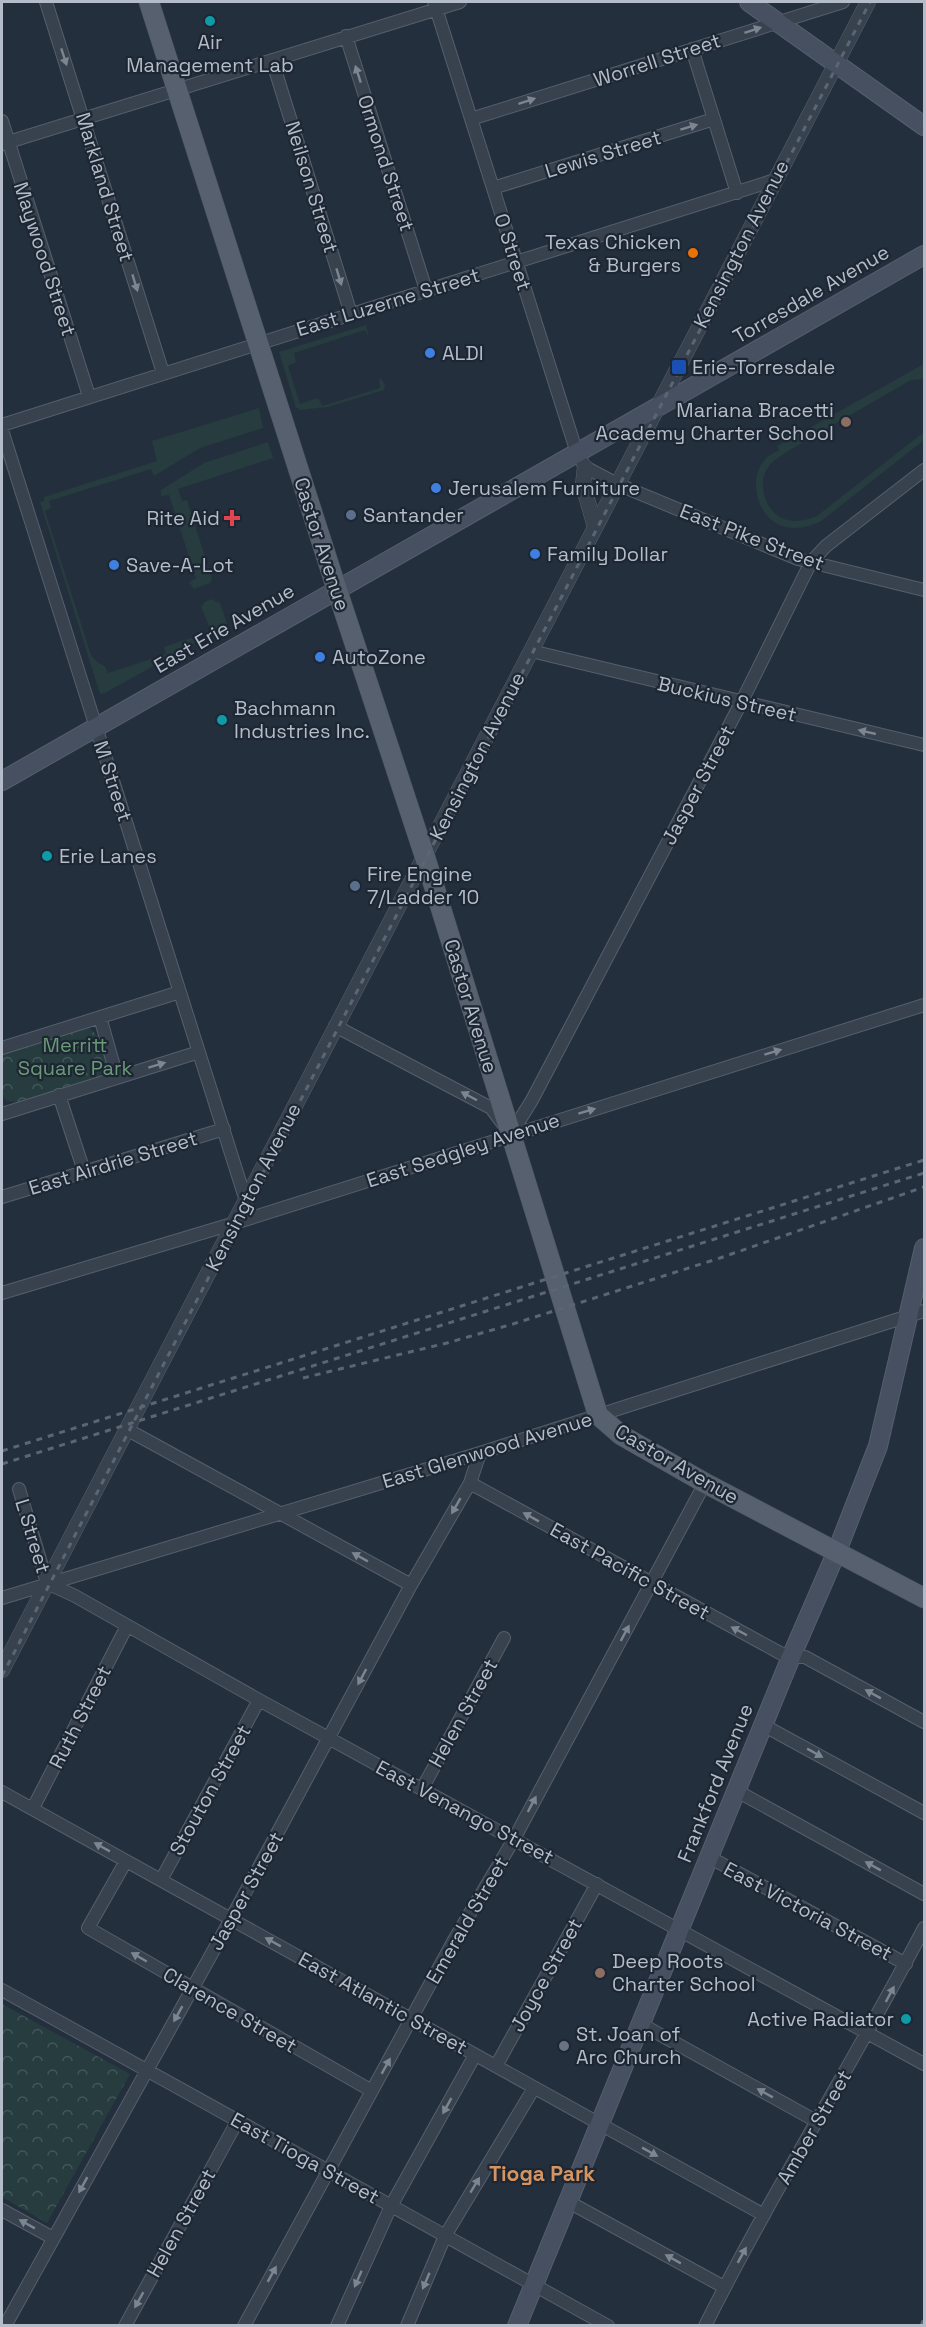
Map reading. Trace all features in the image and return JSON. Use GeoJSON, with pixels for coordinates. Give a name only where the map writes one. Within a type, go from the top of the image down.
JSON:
{"type":"FeatureCollection","features":[{"type":"Feature","properties":{"kind":"main road","name":"Castor Avenue"},"geometry":{"type":"LineString","coordinates":[[149,2],[424,857],[598,1415],[621,1435],[705,1483],[924,1598]]}},
{"type":"Feature","properties":{"kind":"main road"},"geometry":{"type":"LineString","coordinates":[[749,2],[924,126]]}},
{"type":"Feature","properties":{"kind":"main road","name":"Torresdale Avenue"},"geometry":{"type":"LineString","coordinates":[[657,408],[924,255]]}},
{"type":"Feature","properties":{"kind":"main road","name":"East Erie Avenue"},"geometry":{"type":"LineString","coordinates":[[3,776],[96,727],[337,590],[581,460],[657,408]]}},
{"type":"Feature","properties":{"kind":"main road","name":"Frankford Avenue"},"geometry":{"type":"LineString","coordinates":[[517,2325],[791,1657],[837,1551],[878,1446],[916,1314],[924,1248]]}},
{"type":"Feature","properties":{"kind":"street","name":"Markland Street"},"geometry":{"type":"LineString","coordinates":[[46,2],[163,373]]}},
{"type":"Feature","properties":{"kind":"street"},"geometry":{"type":"LineString","coordinates":[[5,143],[272,60],[435,5],[460,2]]}},
{"type":"Feature","properties":{"kind":"street","name":"Worrell Street"},"geometry":{"type":"LineString","coordinates":[[471,119],[843,2]]}},
{"type":"Feature","properties":{"kind":"street","name":"Kensington Avenue"},"geometry":{"type":"LineString","coordinates":[[2,1670],[868,2]]}},
{"type":"Feature","properties":{"kind":"street","name":"O Street"},"geometry":{"type":"LineString","coordinates":[[435,5],[581,460]]}},
{"type":"Feature","properties":{"kind":"street","name":"Ormond Street"},"geometry":{"type":"LineString","coordinates":[[346,36],[426,290]]}},
{"type":"Feature","properties":{"kind":"street"},"geometry":{"type":"LineString","coordinates":[[692,49],[736,193]]}},
{"type":"Feature","properties":{"kind":"street","name":"Neilson Street"},"geometry":{"type":"LineString","coordinates":[[272,60],[351,314]]}},
{"type":"Feature","properties":{"kind":"street","name":"Lewis Street"},"geometry":{"type":"LineString","coordinates":[[493,188],[714,119]]}},
{"type":"Feature","properties":{"kind":"street","name":"Maywood Street"},"geometry":{"type":"LineString","coordinates":[[2,121],[5,143],[89,396]]}},
{"type":"Feature","properties":{"kind":"street","name":"East Luzerne Street"},"geometry":{"type":"LineString","coordinates":[[2,425],[775,180]]}},
{"type":"Feature","properties":{"kind":"street","name":"M Street"},"geometry":{"type":"LineString","coordinates":[[2,430],[246,1201]]}},
{"type":"Feature","properties":{"kind":"street"},"geometry":{"type":"LineString","coordinates":[[581,460],[617,484]]}},
{"type":"Feature","properties":{"kind":"street"},"geometry":{"type":"LineString","coordinates":[[581,460],[583,485],[595,526]]}},
{"type":"Feature","properties":{"kind":"street","name":"Jasper Street"},"geometry":{"type":"LineString","coordinates":[[511,1134],[537,1090],[741,703],[811,562],[826,546],[924,470]]}},
{"type":"Feature","properties":{"kind":"street","name":"East Pike Street"},"geometry":{"type":"LineString","coordinates":[[617,484],[798,559],[924,590]]}},
{"type":"Feature","properties":{"kind":"street","name":"Buckius Street"},"geometry":{"type":"LineString","coordinates":[[531,651],[924,745]]}},
{"type":"Feature","properties":{"kind":"street"},"geometry":{"type":"LineString","coordinates":[[2,1048],[180,992]]}},
{"type":"Feature","properties":{"kind":"street","name":"East Sedgley Avenue"},"geometry":{"type":"LineString","coordinates":[[2,1293],[234,1223],[924,1005]]}},
{"type":"Feature","properties":{"kind":"street"},"geometry":{"type":"LineString","coordinates":[[100,1017],[117,1077]]}},
{"type":"Feature","properties":{"kind":"street"},"geometry":{"type":"LineString","coordinates":[[335,1026],[491,1108],[511,1134]]}},
{"type":"Feature","properties":{"kind":"street"},"geometry":{"type":"LineString","coordinates":[[2,1113],[199,1052]]}},
{"type":"Feature","properties":{"kind":"street"},"geometry":{"type":"LineString","coordinates":[[59,1095],[84,1171]]}},
{"type":"Feature","properties":{"kind":"street","name":"East Airdrie Street"},"geometry":{"type":"LineString","coordinates":[[2,1197],[225,1129]]}},
{"type":"Feature","properties":{"kind":"street","name":"East Glenwood Avenue"},"geometry":{"type":"LineString","coordinates":[[47,1583],[480,1453],[916,1314]]}},
{"type":"Feature","properties":{"kind":"street"},"geometry":{"type":"LineString","coordinates":[[128,1430],[411,1585]]}},
{"type":"Feature","properties":{"kind":"street","name":"Jasper Street"},"geometry":{"type":"LineString","coordinates":[[5,2321],[231,1919],[411,1585],[470,1483],[480,1453]]}},
{"type":"Feature","properties":{"kind":"street","name":"East Pacific Street"},"geometry":{"type":"LineString","coordinates":[[470,1483],[791,1657],[805,1657],[924,1722]]}},
{"type":"Feature","properties":{"kind":"street","name":"Emerald Street"},"geometry":{"type":"LineString","coordinates":[[244,2325],[454,1940],[514,1839],[705,1483]]}},
{"type":"Feature","properties":{"kind":"street","name":"L Street"},"geometry":{"type":"LineString","coordinates":[[19,1489],[47,1583]]}},
{"type":"Feature","properties":{"kind":"street"},"geometry":{"type":"LineString","coordinates":[[2,1598],[47,1583]]}},
{"type":"Feature","properties":{"kind":"street","name":"East Venango Street"},"geometry":{"type":"LineString","coordinates":[[47,1583],[75,1596],[259,1700],[924,2064]]}},
{"type":"Feature","properties":{"kind":"street","name":"Ruth Street"},"geometry":{"type":"LineString","coordinates":[[33,1808],[126,1626]]}},
{"type":"Feature","properties":{"kind":"street","name":"Helen Street"},"geometry":{"type":"LineString","coordinates":[[422,1789],[504,1638]]}},
{"type":"Feature","properties":{"kind":"street","name":"Stouton Street"},"geometry":{"type":"LineString","coordinates":[[161,1880],[259,1700]]}},
{"type":"Feature","properties":{"kind":"street"},"geometry":{"type":"LineString","coordinates":[[763,1725],[924,1813]]}},
{"type":"Feature","properties":{"kind":"street","name":"East Atlantic Street"},"geometry":{"type":"LineString","coordinates":[[2,1791],[764,2215]]}},
{"type":"Feature","properties":{"kind":"street"},"geometry":{"type":"LineString","coordinates":[[737,1791],[924,1894]]}},
{"type":"Feature","properties":{"kind":"street","name":"East Victoria Street"},"geometry":{"type":"LineString","coordinates":[[709,1857],[906,1964]]}},
{"type":"Feature","properties":{"kind":"street","name":"Clarence Street"},"geometry":{"type":"LineString","coordinates":[[126,1861],[88,1928],[372,2091]]}},
{"type":"Feature","properties":{"kind":"street","name":"Joyce Street"},"geometry":{"type":"LineString","coordinates":[[496,2067],[597,1884]]}},
{"type":"Feature","properties":{"kind":"street","name":"Amber Street"},"geometry":{"type":"LineString","coordinates":[[705,2325],[816,2121],[869,2033],[924,1928]]}},
{"type":"Feature","properties":{"kind":"street","name":"East Tioga Street"},"geometry":{"type":"LineString","coordinates":[[2,1990],[534,2285],[600,2324]]}},
{"type":"Feature","properties":{"kind":"street"},"geometry":{"type":"LineString","coordinates":[[641,2024],[816,2121]]}},
{"type":"Feature","properties":{"kind":"street"},"geometry":{"type":"LineString","coordinates":[[337,2325],[391,2206],[475,2055]]}},
{"type":"Feature","properties":{"kind":"street"},"geometry":{"type":"LineString","coordinates":[[407,2325],[445,2236],[534,2088]]}},
{"type":"Feature","properties":{"kind":"street","name":"Helen Street"},"geometry":{"type":"LineString","coordinates":[[125,2325],[238,2120]]}},
{"type":"Feature","properties":{"kind":"street"},"geometry":{"type":"LineString","coordinates":[[567,2201],[724,2287]]}},
{"type":"Feature","properties":{"kind":"street"},"geometry":{"type":"LineString","coordinates":[[2,2210],[53,2238]]}},
{"type":"Feature","properties":{"kind":"green space"},"geometry":{"type":"Polygon","coordinates":[[[366,325],[369,338],[365,330],[294,353],[296,362],[288,366],[300,404],[318,398],[322,406],[380,388],[381,378],[385,385],[384,390],[328,407],[299,410],[296,408],[279,352],[366,325]]]}},
{"type":"Feature","properties":{"kind":"green space"},"geometry":{"type":"Polygon","coordinates":[[[924,364],[924,379],[911,380],[773,462],[763,480],[764,496],[772,510],[784,519],[797,521],[817,516],[924,432],[924,440],[820,522],[805,527],[785,527],[766,514],[757,496],[757,477],[765,459],[779,450],[777,446],[924,364]]]}},
{"type":"Feature","properties":{"kind":"green space"},"geometry":{"type":"Polygon","coordinates":[[[259,408],[263,428],[200,448],[154,476],[151,469],[49,501],[51,508],[45,511],[91,655],[105,666],[108,673],[166,654],[164,647],[191,638],[198,641],[100,694],[40,502],[44,501],[44,497],[157,461],[152,441],[259,408]]]}},
{"type":"Feature","properties":{"kind":"green space"},"geometry":{"type":"Polygon","coordinates":[[[268,442],[273,458],[178,489],[182,501],[187,500],[212,579],[210,583],[194,589],[189,582],[196,578],[169,495],[161,496],[161,490],[204,463],[268,442]]]}},
{"type":"Feature","properties":{"kind":"green space"},"geometry":{"type":"Polygon","coordinates":[[[211,599],[220,603],[227,624],[212,633],[201,607],[211,599]]]}},
{"type":"Feature","properties":{"kind":"green space","name":"Merritt Square Park"},"geometry":{"type":"Polygon","coordinates":[[[86,1027],[98,1037],[105,1051],[106,1066],[98,1078],[19,1102],[7,1101],[2,1095],[2,1053],[86,1027]]]}},
{"type":"Feature","properties":{"kind":"green space"},"geometry":{"type":"Polygon","coordinates":[[[2,2004],[130,2074],[47,2223],[2,2197],[2,2004]]]}},
{"type":"Feature","properties":{"kind":"railway"},"geometry":{"type":"LineString","coordinates":[[2,1676],[870,2]]}},
{"type":"Feature","properties":{"kind":"railway"},"geometry":{"type":"LineString","coordinates":[[2,1451],[924,1160]]}},
{"type":"Feature","properties":{"kind":"railway"},"geometry":{"type":"LineString","coordinates":[[2,1464],[924,1173]]}},
{"type":"Feature","properties":{"kind":"railway"},"geometry":{"type":"LineString","coordinates":[[303,1378],[447,1343],[513,1324],[720,1258],[924,1187]]}},
{"type":"Feature","properties":{"kind":"railway"},"geometry":{"type":"LineString","coordinates":[[921,2326],[924,2318]]}},
{"type":"Feature","properties":{"kind":"place","name":"Air Management Lab"},"geometry":{"type":"Point","coordinates":[210,21]}},
{"type":"Feature","properties":{"kind":"place","name":"Texas Chicken & Burgers"},"geometry":{"type":"Point","coordinates":[693,253]}},
{"type":"Feature","properties":{"kind":"place","name":"ALDI"},"geometry":{"type":"Point","coordinates":[430,353]}},
{"type":"Feature","properties":{"kind":"place","name":"Erie-Torresdale"},"geometry":{"type":"Point","coordinates":[679,367]}},
{"type":"Feature","properties":{"kind":"place","name":"Mariana Bracetti Academy Charter School"},"geometry":{"type":"Point","coordinates":[846,422]}},
{"type":"Feature","properties":{"kind":"place","name":"Jerusalem Furniture"},"geometry":{"type":"Point","coordinates":[436,488]}},
{"type":"Feature","properties":{"kind":"place","name":"Santander"},"geometry":{"type":"Point","coordinates":[351,515]}},
{"type":"Feature","properties":{"kind":"place","name":"Rite Aid"},"geometry":{"type":"Point","coordinates":[232,518]}},
{"type":"Feature","properties":{"kind":"place","name":"Family Dollar"},"geometry":{"type":"Point","coordinates":[535,554]}},
{"type":"Feature","properties":{"kind":"place","name":"Save-A-Lot"},"geometry":{"type":"Point","coordinates":[114,565]}},
{"type":"Feature","properties":{"kind":"place","name":"AutoZone"},"geometry":{"type":"Point","coordinates":[320,657]}},
{"type":"Feature","properties":{"kind":"place","name":"Bachmann Industries Inc."},"geometry":{"type":"Point","coordinates":[222,720]}},
{"type":"Feature","properties":{"kind":"place","name":"Erie Lanes"},"geometry":{"type":"Point","coordinates":[47,856]}},
{"type":"Feature","properties":{"kind":"place","name":"Fire Engine 7/Ladder 10"},"geometry":{"type":"Point","coordinates":[355,886]}},
{"type":"Feature","properties":{"kind":"place","name":"Deep Roots Charter School"},"geometry":{"type":"Point","coordinates":[600,1973]}},
{"type":"Feature","properties":{"kind":"place","name":"Active Radiator"},"geometry":{"type":"Point","coordinates":[906,2019]}},
{"type":"Feature","properties":{"kind":"place","name":"St. Joan of Arc Church"},"geometry":{"type":"Point","coordinates":[564,2046]}},
{"type":"Feature","properties":{"kind":"district","name":"Tioga Park"},"geometry":{"type":"Point","coordinates":[542,2173]}}]}
